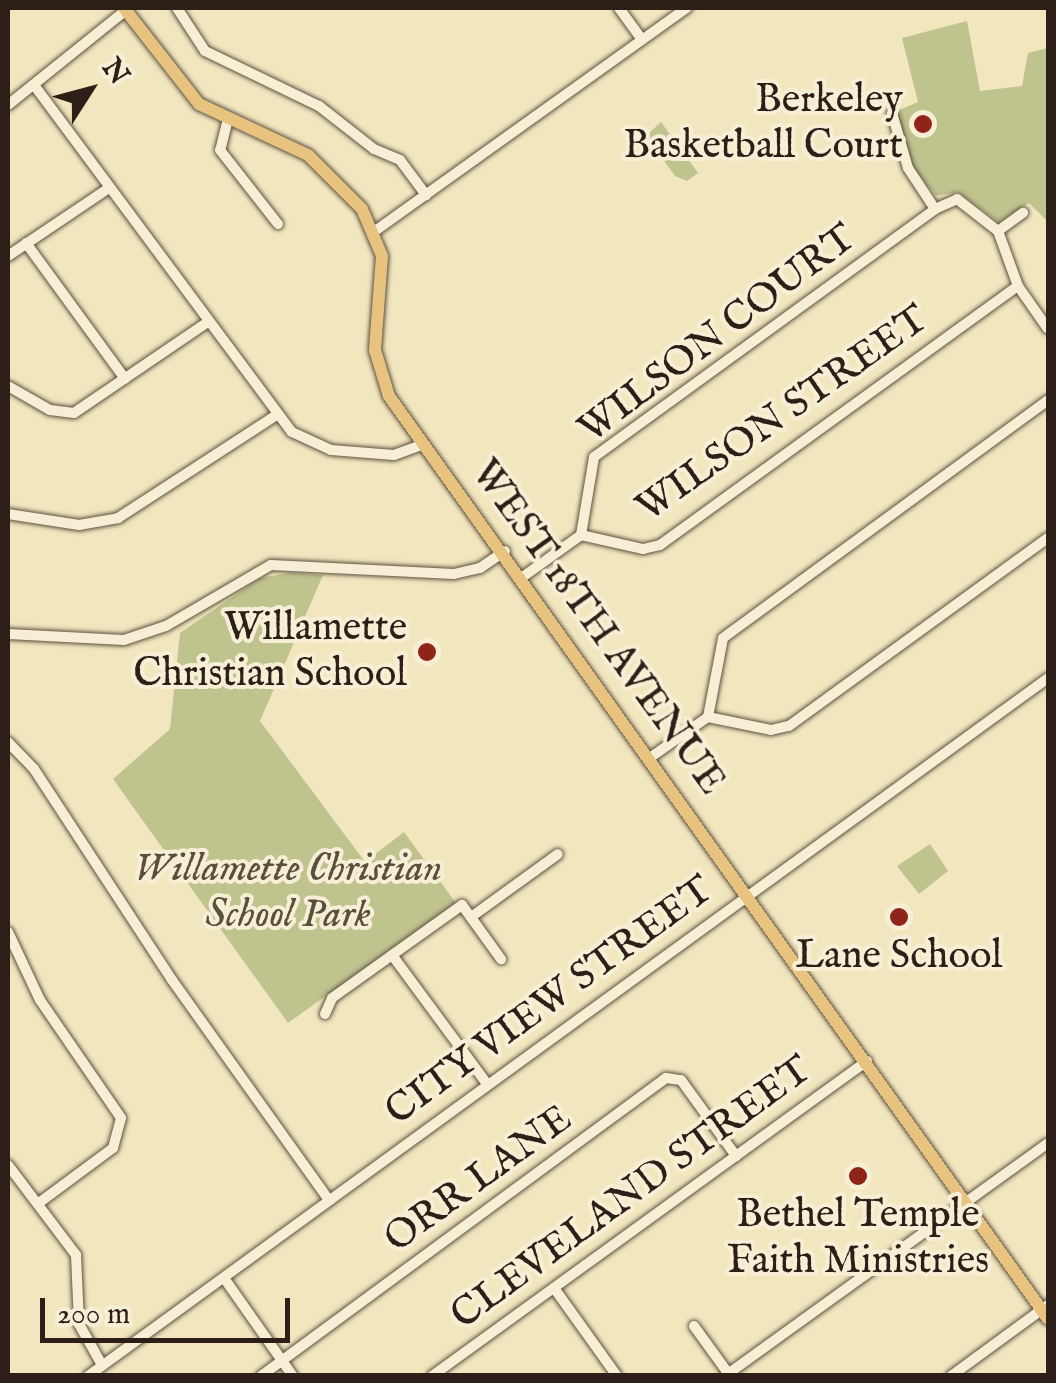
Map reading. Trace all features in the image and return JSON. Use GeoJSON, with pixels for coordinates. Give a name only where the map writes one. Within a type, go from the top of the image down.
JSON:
{"type":"FeatureCollection","features":[{"type":"Feature","properties":{"kind":"main road","name":"WEST 18TH AVENUE"},"geometry":{"type":"LineString","coordinates":[[125,9],[186,93],[228,120],[280,139],[322,166],[375,231],[384,270],[377,364],[389,396],[524,576],[1046,1311]]}},
{"type":"Feature","properties":{"kind":"street"},"geometry":{"type":"LineString","coordinates":[[177,8],[205,50],[320,106],[374,149],[400,160],[426,195]]}},
{"type":"Feature","properties":{"kind":"street"},"geometry":{"type":"LineString","coordinates":[[619,8],[642,40]]}},
{"type":"Feature","properties":{"kind":"street"},"geometry":{"type":"LineString","coordinates":[[375,231],[687,8]]}},
{"type":"Feature","properties":{"kind":"street"},"geometry":{"type":"LineString","coordinates":[[8,104],[125,9]]}},
{"type":"Feature","properties":{"kind":"street"},"geometry":{"type":"LineString","coordinates":[[34,86],[208,322],[301,439],[332,450],[394,455],[424,444]]}},
{"type":"Feature","properties":{"kind":"street"},"geometry":{"type":"LineString","coordinates":[[892,113],[908,168],[935,209],[958,199],[998,231],[1018,286],[1048,329]]}},
{"type":"Feature","properties":{"kind":"street"},"geometry":{"type":"LineString","coordinates":[[228,120],[220,150],[278,224]]}},
{"type":"Feature","properties":{"kind":"street"},"geometry":{"type":"LineString","coordinates":[[8,256],[109,188]]}},
{"type":"Feature","properties":{"kind":"street","name":"WILSON COURT"},"geometry":{"type":"LineString","coordinates":[[581,534],[594,457],[935,209]]}},
{"type":"Feature","properties":{"kind":"street"},"geometry":{"type":"LineString","coordinates":[[998,231],[1023,213]]}},
{"type":"Feature","properties":{"kind":"street"},"geometry":{"type":"LineString","coordinates":[[26,243],[125,380]]}},
{"type":"Feature","properties":{"kind":"street","name":"WILSON STREET"},"geometry":{"type":"LineString","coordinates":[[581,534],[657,546],[1018,286]]}},
{"type":"Feature","properties":{"kind":"street"},"geometry":{"type":"LineString","coordinates":[[8,386],[68,414],[208,322]]}},
{"type":"Feature","properties":{"kind":"street"},"geometry":{"type":"LineString","coordinates":[[651,757],[708,716],[716,650],[727,635],[1048,400]]}},
{"type":"Feature","properties":{"kind":"street"},"geometry":{"type":"LineString","coordinates":[[8,514],[79,526],[118,518],[278,414]]}},
{"type":"Feature","properties":{"kind":"street"},"geometry":{"type":"LineString","coordinates":[[524,576],[581,534]]}},
{"type":"Feature","properties":{"kind":"street"},"geometry":{"type":"LineString","coordinates":[[708,716],[771,730],[789,726],[1048,538]]}},
{"type":"Feature","properties":{"kind":"street"},"geometry":{"type":"LineString","coordinates":[[8,634],[124,640],[166,626],[272,566],[454,574],[488,564],[505,552]]}},
{"type":"Feature","properties":{"kind":"street","name":"CITY VIEW STREET"},"geometry":{"type":"LineString","coordinates":[[88,1376],[1048,678]]}},
{"type":"Feature","properties":{"kind":"street"},"geometry":{"type":"LineString","coordinates":[[8,742],[34,769],[172,980],[329,1200]]}},
{"type":"Feature","properties":{"kind":"street"},"geometry":{"type":"LineString","coordinates":[[471,917],[558,854]]}},
{"type":"Feature","properties":{"kind":"street"},"geometry":{"type":"LineString","coordinates":[[325,1014],[332,998],[462,905],[502,959]]}},
{"type":"Feature","properties":{"kind":"street"},"geometry":{"type":"LineString","coordinates":[[8,932],[40,1000],[120,1118],[113,1148],[39,1203]]}},
{"type":"Feature","properties":{"kind":"street"},"geometry":{"type":"LineString","coordinates":[[392,954],[488,1084]]}},
{"type":"Feature","properties":{"kind":"street","name":"CLEVELAND STREET"},"geometry":{"type":"LineString","coordinates":[[432,1376],[867,1061]]}},
{"type":"Feature","properties":{"kind":"street","name":"ORR LANE"},"geometry":{"type":"LineString","coordinates":[[261,1376],[664,1080],[683,1082],[736,1156]]}},
{"type":"Feature","properties":{"kind":"street"},"geometry":{"type":"LineString","coordinates":[[694,1326],[726,1374],[1048,1143]]}},
{"type":"Feature","properties":{"kind":"street"},"geometry":{"type":"LineString","coordinates":[[8,1165],[76,1255],[79,1324],[102,1365]]}},
{"type":"Feature","properties":{"kind":"street"},"geometry":{"type":"LineString","coordinates":[[224,1278],[293,1376]]}},
{"type":"Feature","properties":{"kind":"street"},"geometry":{"type":"LineString","coordinates":[[554,1288],[616,1376]]}},
{"type":"Feature","properties":{"kind":"street"},"geometry":{"type":"LineString","coordinates":[[951,1376],[1046,1311]]}},
{"type":"Feature","properties":{"kind":"green space"},"geometry":{"type":"Polygon","coordinates":[[[967,21],[980,91],[1022,86],[1028,53],[1048,48],[1048,222],[1029,203],[999,222],[958,192],[936,196],[910,163],[897,111],[918,102],[902,38],[967,21]]]}},
{"type":"Feature","properties":{"kind":"green space"},"geometry":{"type":"Polygon","coordinates":[[[661,122],[698,173],[687,181],[675,176],[646,136],[661,122]]]}},
{"type":"Feature","properties":{"kind":"green space","name":"Willamette Christian School Park"},"geometry":{"type":"Polygon","coordinates":[[[290,573],[323,575],[260,721],[365,862],[404,832],[456,903],[288,1023],[113,779],[170,729],[180,633],[260,578],[290,573]]]}},
{"type":"Feature","properties":{"kind":"green space"},"geometry":{"type":"Polygon","coordinates":[[[930,844],[948,871],[919,894],[897,866],[930,844]]]}},
{"type":"Feature","properties":{"kind":"place","name":"Berkeley Basketball Court"},"geometry":{"type":"Point","coordinates":[923,124]}},
{"type":"Feature","properties":{"kind":"place","name":"Willamette Christian School"},"geometry":{"type":"Point","coordinates":[427,652]}},
{"type":"Feature","properties":{"kind":"place","name":"Lane School"},"geometry":{"type":"Point","coordinates":[899,917]}},
{"type":"Feature","properties":{"kind":"place","name":"Bethel Temple Faith Ministries"},"geometry":{"type":"Point","coordinates":[858,1176]}}]}
